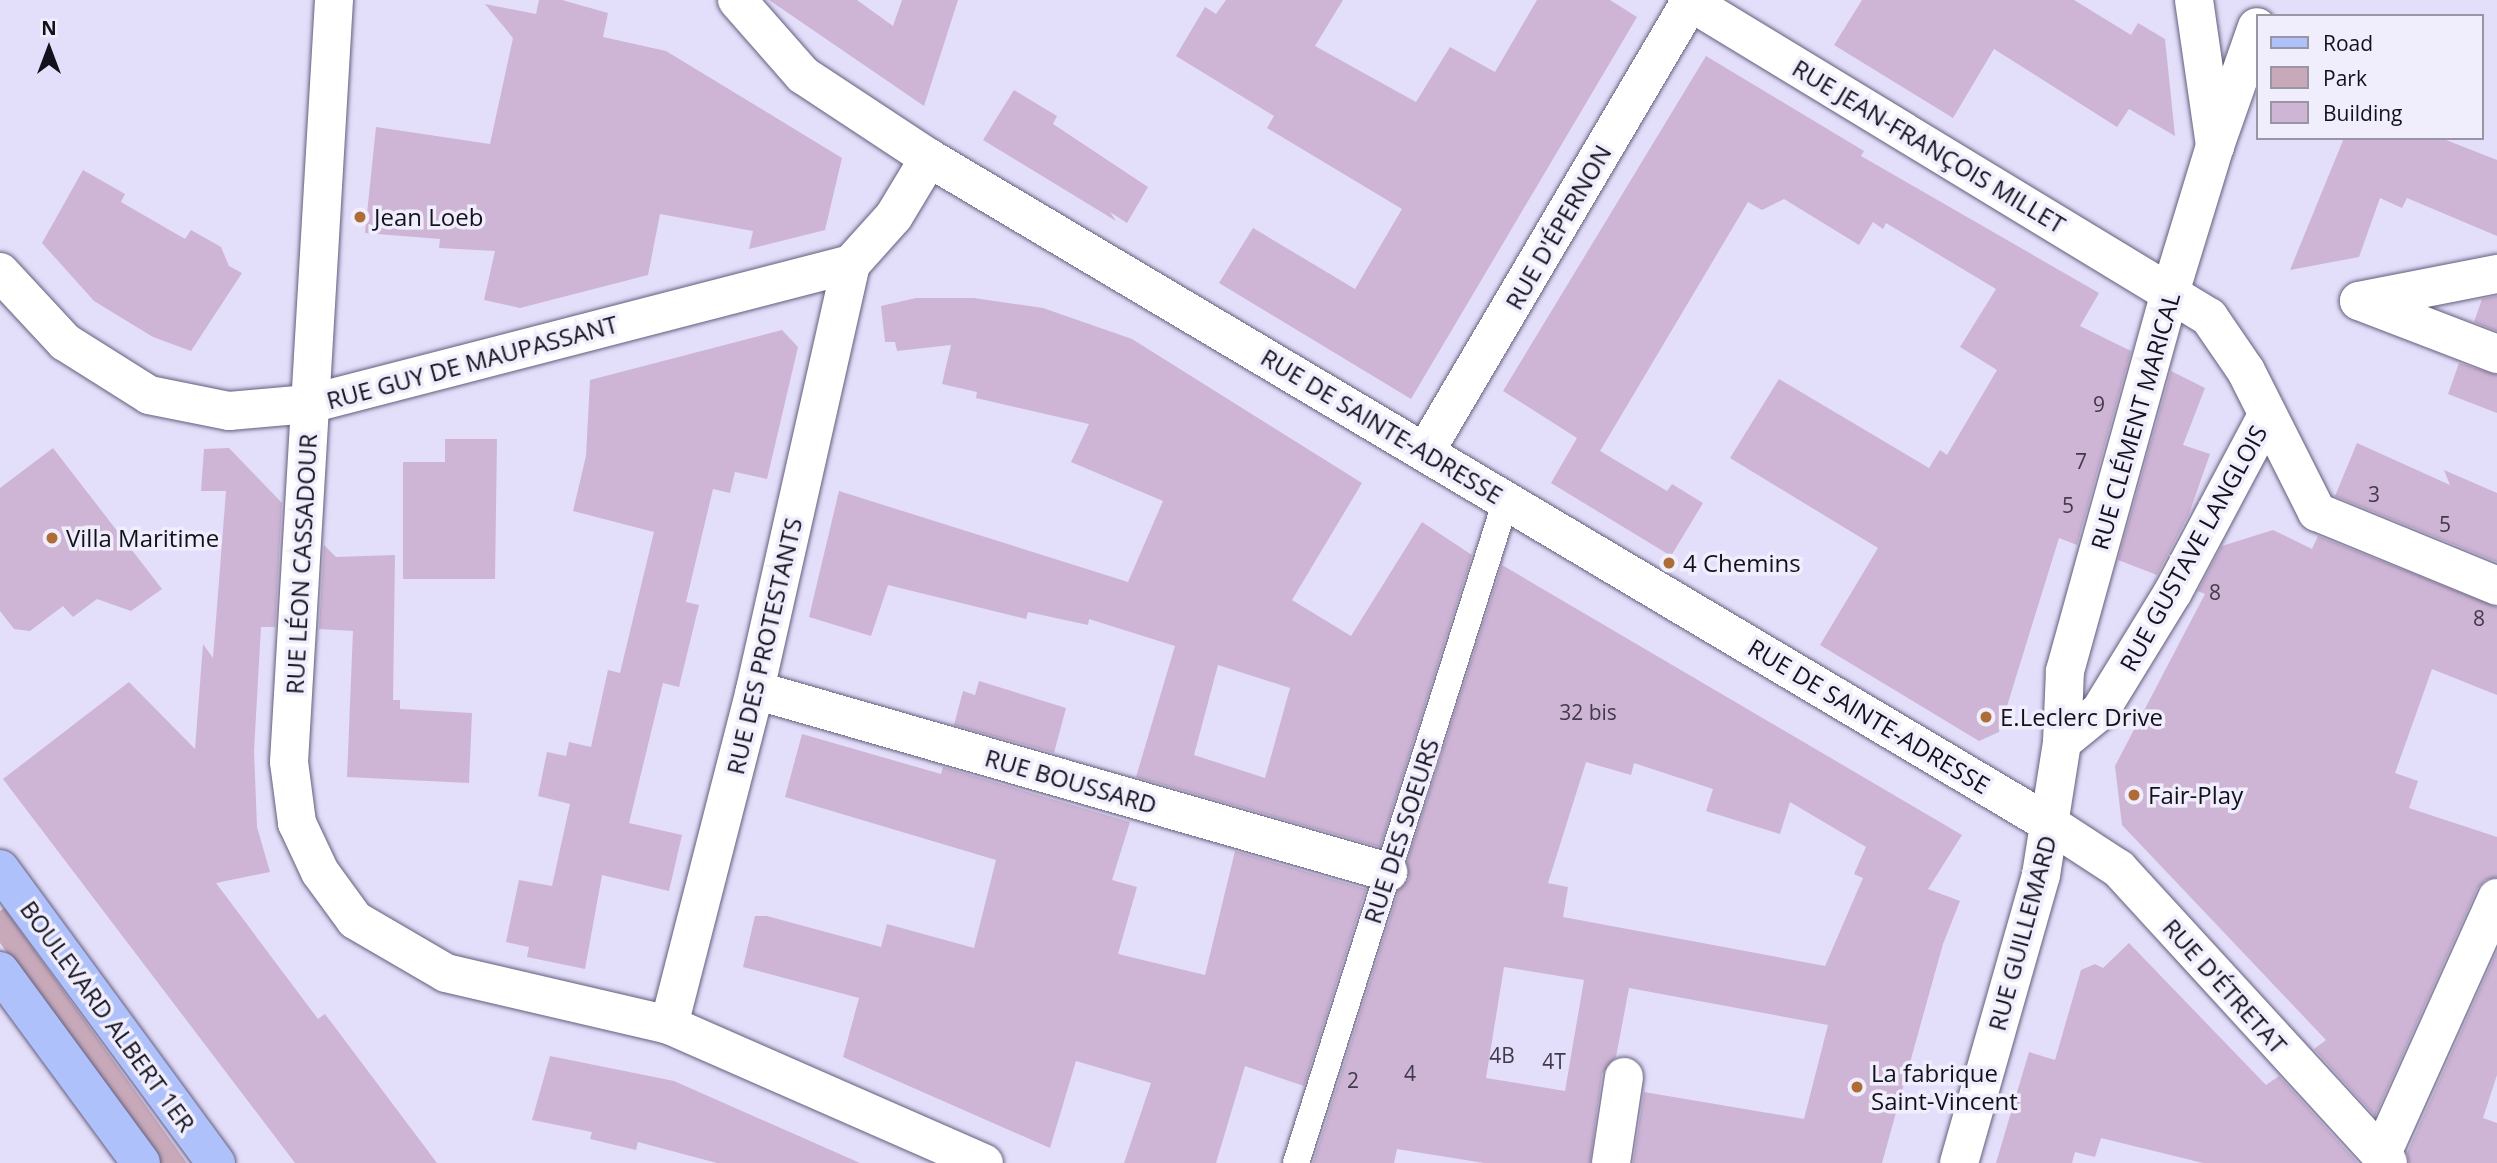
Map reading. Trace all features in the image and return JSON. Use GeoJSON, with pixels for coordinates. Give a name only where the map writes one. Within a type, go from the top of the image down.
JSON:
{"type":"FeatureCollection","features":[{"type":"Feature","properties":{"kind":"main road","name":"BOULEVARD ALBERT 1ER"},"geometry":{"type":"LineString","coordinates":[[0,869],[216,1163]]}},
{"type":"Feature","properties":{"kind":"main road"},"geometry":{"type":"LineString","coordinates":[[0,971],[141,1163]]}},
{"type":"Feature","properties":{"kind":"street","name":"RUE LÉON CASSADOUR"},"geometry":{"type":"LineString","coordinates":[[334,0],[309,404],[311,446],[289,762],[297,823],[320,872],[355,920],[446,973],[669,1025],[984,1163]]}},
{"type":"Feature","properties":{"kind":"street","name":"RUE DE SAINTE-ADRESSE"},"geometry":{"type":"LineString","coordinates":[[737,0],[803,75],[929,158],[2050,824]]}},
{"type":"Feature","properties":{"kind":"street"},"geometry":{"type":"LineString","coordinates":[[2194,0],[2215,146]]}},
{"type":"Feature","properties":{"kind":"street","name":"RUE JEAN-FRANÇOIS MILLET"},"geometry":{"type":"LineString","coordinates":[[1688,1],[2209,317],[2246,371],[2316,512],[2497,586]]}},
{"type":"Feature","properties":{"kind":"street","name":"RUE D'ÉPERNON"},"geometry":{"type":"LineString","coordinates":[[1425,453],[1688,1]]}},
{"type":"Feature","properties":{"kind":"street","name":"RUE CLÉMENT MARICAL"},"geometry":{"type":"LineString","coordinates":[[2050,824],[2062,742],[2065,671],[2170,293],[2215,146],[2256,30]]}},
{"type":"Feature","properties":{"kind":"street"},"geometry":{"type":"LineString","coordinates":[[851,264],[894,216],[929,158]]}},
{"type":"Feature","properties":{"kind":"street","name":"RUE GUY DE MAUPASSANT"},"geometry":{"type":"LineString","coordinates":[[0,272],[65,342],[149,395],[229,411],[309,404],[851,264]]}},
{"type":"Feature","properties":{"kind":"street","name":"RUE DES PROTESTANTS"},"geometry":{"type":"LineString","coordinates":[[669,1025],[755,690],[851,264]]}},
{"type":"Feature","properties":{"kind":"street"},"geometry":{"type":"LineString","coordinates":[[2497,274],[2359,301],[2497,354]]}},
{"type":"Feature","properties":{"kind":"street","name":"RUE GUSTAVE LANGLOIS"},"geometry":{"type":"LineString","coordinates":[[2062,742],[2100,711],[2173,592],[2267,415]]}},
{"type":"Feature","properties":{"kind":"street","name":"RUE BOUSSARD"},"geometry":{"type":"LineString","coordinates":[[755,690],[1388,872]]}},
{"type":"Feature","properties":{"kind":"street","name":"RUE D'ÉTRETAT"},"geometry":{"type":"LineString","coordinates":[[2050,824],[2119,869],[2384,1159]]}},
{"type":"Feature","properties":{"kind":"street","name":"RUE GUILLEMARD"},"geometry":{"type":"LineString","coordinates":[[1959,1163],[2041,875],[2050,824]]}},
{"type":"Feature","properties":{"kind":"street"},"geometry":{"type":"LineString","coordinates":[[2384,1159],[2497,898]]}},
{"type":"Feature","properties":{"kind":"street"},"geometry":{"type":"LineString","coordinates":[[1611,1163],[1624,1077]]}},
{"type":"Feature","properties":{"kind":"lane","name":"RUE DES SOEURS"},"geometry":{"type":"LineString","coordinates":[[1296,1163],[1506,500]]}},
{"type":"Feature","properties":{"kind":"green space"},"geometry":{"type":"Polygon","coordinates":[[[4,908],[187,1163],[158,1163],[0,943],[0,911],[4,908]]]}},
{"type":"Feature","properties":{"kind":"building"},"geometry":{"type":"Polygon","coordinates":[[[539,0],[562,0],[608,13],[603,37],[666,51],[842,158],[825,230],[749,249],[753,231],[660,214],[648,275],[520,308],[484,300],[495,251],[439,248],[440,239],[365,233],[376,127],[490,144],[513,38],[485,4],[536,14],[539,0]]]}},
{"type":"Feature","properties":{"kind":"building"},"geometry":{"type":"Polygon","coordinates":[[[769,0],[857,0],[893,26],[902,0],[958,0],[924,106],[769,0]]]}},
{"type":"Feature","properties":{"kind":"building"},"geometry":{"type":"Polygon","coordinates":[[[1226,0],[1343,0],[1315,46],[1416,102],[1450,47],[1495,72],[1537,0],[1610,0],[1637,17],[1411,399],[1219,283],[1253,228],[1355,289],[1402,209],[1267,128],[1274,116],[1176,56],[1205,7],[1216,14],[1226,0]]]}},
{"type":"Feature","properties":{"kind":"building"},"geometry":{"type":"Polygon","coordinates":[[[1862,0],[2074,0],[2131,35],[2138,23],[2165,39],[2175,136],[2129,109],[2117,127],[1994,49],[1953,118],[1834,45],[1862,0]]]}},
{"type":"Feature","properties":{"kind":"building"},"geometry":{"type":"Polygon","coordinates":[[[1706,56],[1864,151],[1861,156],[2099,293],[2080,326],[2131,351],[2077,545],[2059,538],[1999,732],[1979,741],[1820,645],[1878,548],[1730,458],[1779,379],[1929,468],[1940,450],[1947,455],[1997,370],[1960,347],[1996,289],[1886,223],[1883,229],[1873,222],[1859,245],[1784,199],[1762,210],[1748,202],[1600,451],[1667,491],[1672,484],[1703,503],[1671,556],[1551,483],[1577,438],[1503,391],[1706,56]]]}},
{"type":"Feature","properties":{"kind":"building"},"geometry":{"type":"Polygon","coordinates":[[[1014,90],[1057,116],[1053,124],[1148,187],[1127,223],[1110,212],[1116,221],[983,140],[1014,90]]]}},
{"type":"Feature","properties":{"kind":"building"},"geometry":{"type":"Polygon","coordinates":[[[2343,140],[2446,140],[2497,160],[2497,236],[2407,198],[2402,208],[2380,198],[2359,257],[2290,270],[2343,140]]]}},
{"type":"Feature","properties":{"kind":"building"},"geometry":{"type":"Polygon","coordinates":[[[83,170],[125,194],[121,202],[185,239],[191,230],[221,247],[229,266],[242,273],[191,351],[153,337],[94,301],[42,243],[83,170]]]}},
{"type":"Feature","properties":{"kind":"building"},"geometry":{"type":"Polygon","coordinates":[[[2497,296],[2497,331],[2474,322],[2482,299],[2497,296]]]}},
{"type":"Feature","properties":{"kind":"building"},"geometry":{"type":"Polygon","coordinates":[[[916,298],[974,298],[1043,308],[1132,339],[1362,483],[1292,600],[1351,636],[1422,522],[1472,555],[1380,847],[1136,777],[1175,646],[1089,619],[1088,625],[1028,612],[1026,619],[888,585],[871,636],[809,617],[839,491],[1128,582],[1163,501],[1071,462],[1089,424],[976,398],[977,392],[942,384],[951,345],[897,351],[895,342],[885,342],[881,306],[916,298]],[[1218,665],[1194,755],[1265,778],[1290,688],[1218,665]]]}},
{"type":"Feature","properties":{"kind":"building"},"geometry":{"type":"Polygon","coordinates":[[[782,330],[798,347],[767,479],[735,472],[730,493],[713,489],[686,602],[699,605],[679,687],[663,683],[629,823],[682,835],[669,891],[602,875],[585,969],[527,957],[529,947],[506,942],[519,880],[552,886],[570,804],[538,796],[547,752],[566,756],[569,742],[591,747],[608,670],[620,673],[654,532],[573,511],[586,456],[590,380],[782,330]]]}},
{"type":"Feature","properties":{"kind":"building"},"geometry":{"type":"Polygon","coordinates":[[[2459,363],[2497,375],[2497,413],[2448,394],[2459,363]]]}},
{"type":"Feature","properties":{"kind":"building"},"geometry":{"type":"Polygon","coordinates":[[[2171,371],[2205,388],[2183,445],[2210,454],[2189,514],[2157,575],[2118,560],[2171,371]]]}},
{"type":"Feature","properties":{"kind":"building"},"geometry":{"type":"Polygon","coordinates":[[[445,439],[497,439],[495,579],[403,579],[403,462],[445,462],[445,439]]]}},
{"type":"Feature","properties":{"kind":"building"},"geometry":{"type":"Polygon","coordinates":[[[2357,443],[2450,485],[2444,470],[2497,493],[2497,562],[2335,496],[2357,443]]]}},
{"type":"Feature","properties":{"kind":"building","name":"Villa Maritime"},"geometry":{"type":"Polygon","coordinates":[[[53,448],[162,589],[131,611],[97,599],[73,617],[63,606],[30,631],[14,629],[0,611],[0,488],[53,448]]]}},
{"type":"Feature","properties":{"kind":"building"},"geometry":{"type":"Polygon","coordinates":[[[229,448],[282,503],[275,627],[261,627],[254,751],[257,827],[270,872],[216,883],[318,1019],[325,1014],[437,1163],[295,1163],[3,779],[129,682],[195,749],[203,644],[213,658],[226,491],[201,491],[204,449],[229,448]]]}},
{"type":"Feature","properties":{"kind":"building"},"geometry":{"type":"Polygon","coordinates":[[[2273,530],[2312,549],[2318,536],[2497,607],[2497,695],[2432,669],[2395,773],[2418,781],[2409,808],[2497,837],[2497,877],[2485,880],[2477,889],[2375,1116],[2314,1049],[2326,1040],[2122,825],[2115,766],[2205,594],[2198,591],[2222,546],[2273,530]]]}},
{"type":"Feature","properties":{"kind":"building"},"geometry":{"type":"Polygon","coordinates":[[[324,545],[336,557],[395,555],[393,700],[400,700],[400,709],[472,713],[469,783],[347,777],[353,631],[319,629],[324,545]]]}},
{"type":"Feature","properties":{"kind":"building"},"geometry":{"type":"Polygon","coordinates":[[[1502,565],[1962,835],[1928,889],[1960,901],[1943,944],[1882,1163],[1633,1163],[1644,1092],[1804,1119],[1828,1025],[1629,988],[1616,1057],[1602,1074],[1590,1163],[1484,1163],[1397,1149],[1394,1163],[1313,1163],[1399,890],[1409,879],[1407,863],[1502,565]],[[1586,762],[1548,883],[1568,887],[1563,917],[1825,966],[1863,878],[1854,874],[1866,847],[1790,802],[1780,834],[1706,811],[1713,789],[1634,763],[1631,775],[1586,762]],[[1504,967],[1486,1078],[1565,1091],[1584,980],[1504,967]]]}},
{"type":"Feature","properties":{"kind":"building"},"geometry":{"type":"Polygon","coordinates":[[[979,681],[1066,708],[1054,753],[954,725],[963,691],[975,695],[979,681]]]}},
{"type":"Feature","properties":{"kind":"building"},"geometry":{"type":"Polygon","coordinates":[[[802,734],[941,774],[943,767],[1130,822],[1112,880],[1137,887],[1118,954],[1205,975],[1235,851],[1366,889],[1304,1086],[1245,1066],[1216,1163],[1124,1163],[1151,1083],[1076,1061],[1050,1148],[843,1057],[859,998],[743,967],[755,916],[767,916],[881,947],[887,924],[974,948],[996,860],[785,797],[802,734]]]}},
{"type":"Feature","properties":{"kind":"building"},"geometry":{"type":"Polygon","coordinates":[[[2129,943],[2266,1085],[2279,1076],[2358,1163],[2203,1163],[2101,1138],[2095,1157],[2075,1152],[2072,1163],[1996,1163],[2029,1052],[2055,1060],[2081,970],[2095,964],[2103,968],[2129,943]]]}},
{"type":"Feature","properties":{"kind":"building"},"geometry":{"type":"Polygon","coordinates":[[[2497,951],[2497,1075],[2483,1118],[2497,1123],[2497,1163],[2409,1163],[2407,1153],[2497,951]]]}},
{"type":"Feature","properties":{"kind":"building"},"geometry":{"type":"Polygon","coordinates":[[[550,1056],[674,1081],[860,1163],[717,1163],[638,1142],[636,1150],[590,1139],[592,1132],[532,1120],[550,1056]]]}},
{"type":"Feature","properties":{"kind":"place","name":"Jean Loeb"},"geometry":{"type":"Point","coordinates":[360,217]}},
{"type":"Feature","properties":{"kind":"place","name":"Villa Maritime"},"geometry":{"type":"Point","coordinates":[52,538]}},
{"type":"Feature","properties":{"kind":"place","name":"4 Chemins"},"geometry":{"type":"Point","coordinates":[1669,563]}},
{"type":"Feature","properties":{"kind":"place","name":"E.Leclerc Drive"},"geometry":{"type":"Point","coordinates":[1986,717]}},
{"type":"Feature","properties":{"kind":"place","name":"Fair-Play"},"geometry":{"type":"Point","coordinates":[2134,795]}},
{"type":"Feature","properties":{"kind":"place","name":"La fabrique Saint-Vincent"},"geometry":{"type":"Point","coordinates":[1857,1087]}}]}
